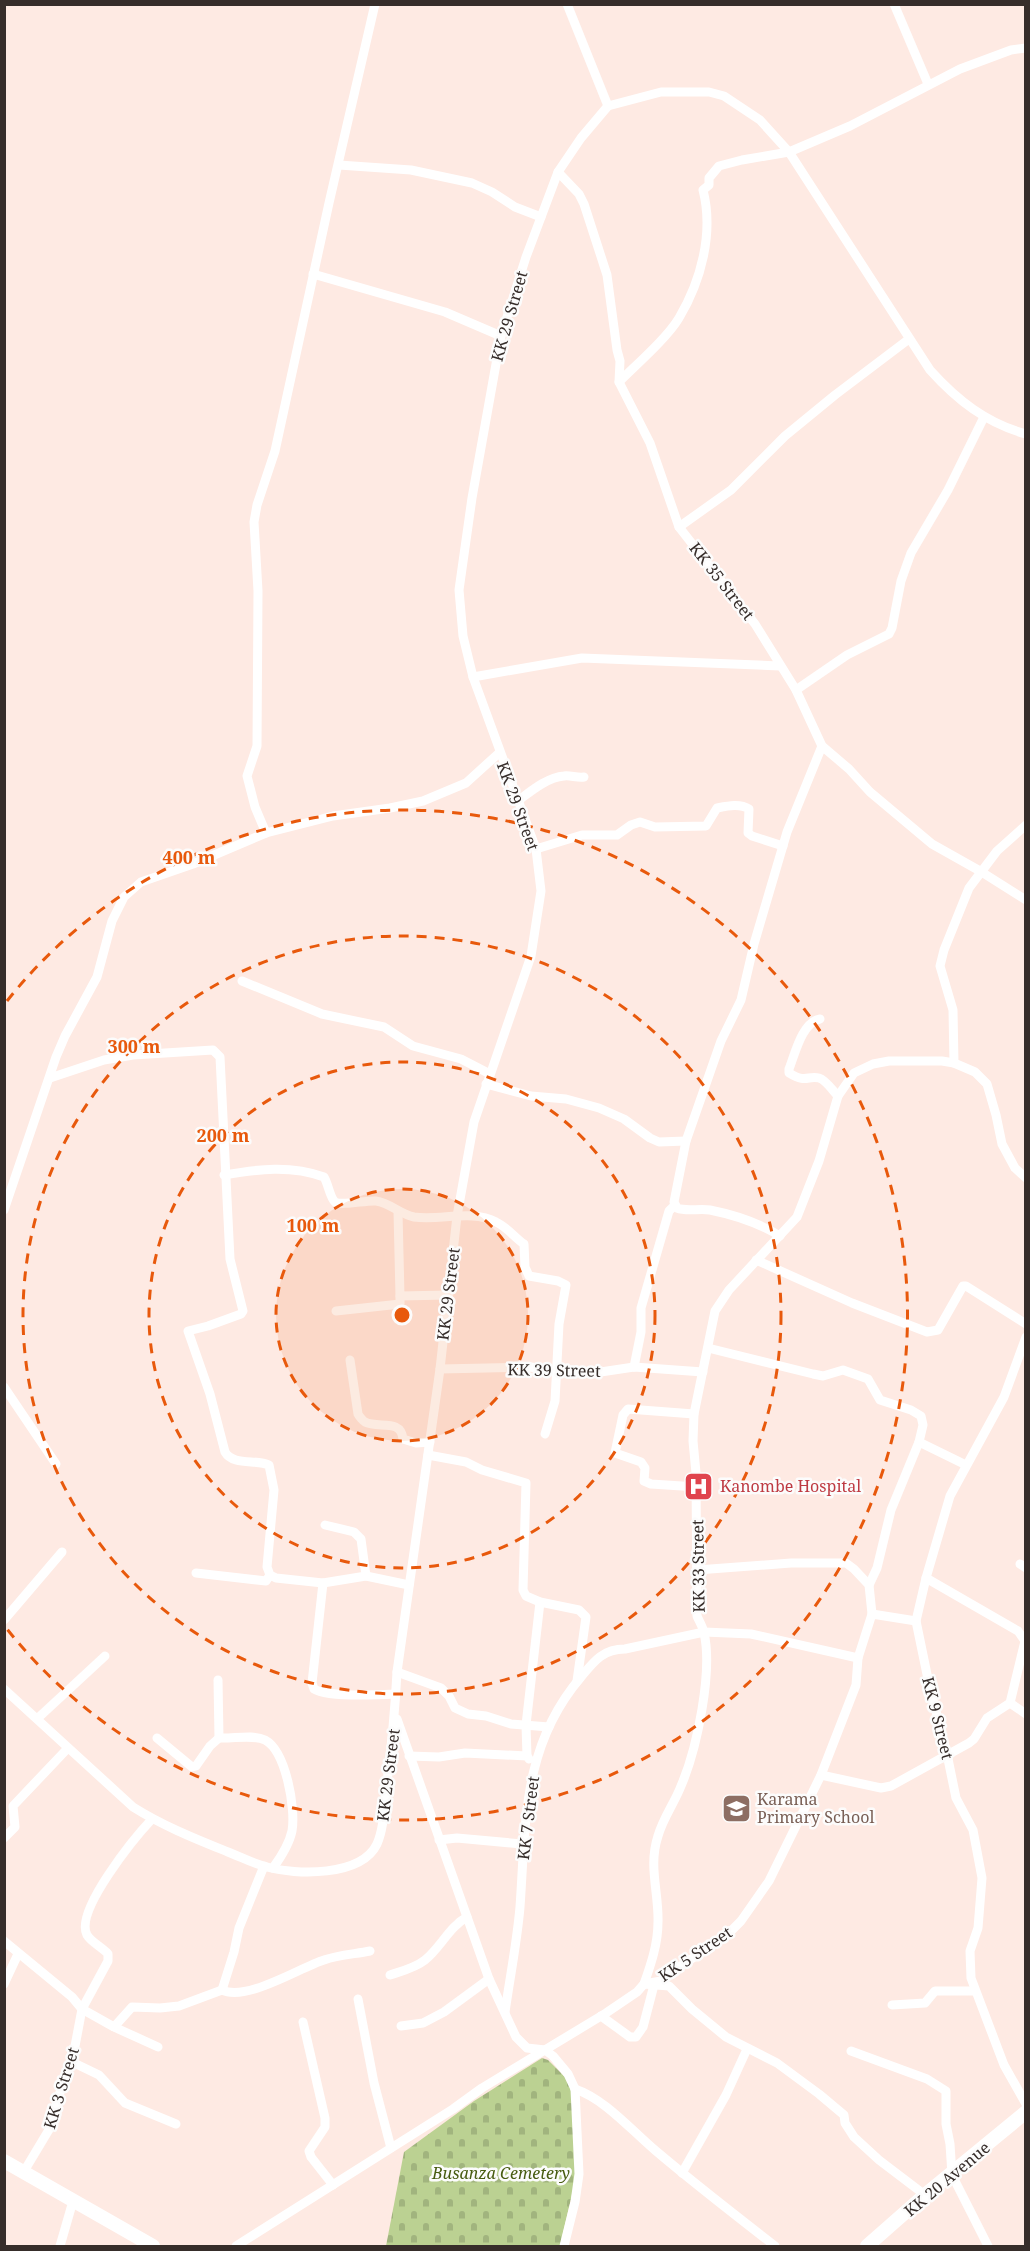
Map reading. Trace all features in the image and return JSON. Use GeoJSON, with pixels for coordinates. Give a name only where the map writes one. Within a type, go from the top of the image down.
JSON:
{"type":"FeatureCollection","features":[{"type":"Feature","properties":{"kind":"main road","name":"KK 20 Avenue"},"geometry":{"type":"LineString","coordinates":[[867,2247],[1026,2112]]}},
{"type":"Feature","properties":{"kind":"main road"},"geometry":{"type":"LineString","coordinates":[[4,2161],[153,2247]]}},
{"type":"Feature","properties":{"kind":"street"},"geometry":{"type":"LineString","coordinates":[[266,833],[255,807],[247,776],[256,746],[258,591],[254,522],[256,505],[275,451],[375,4]]}},
{"type":"Feature","properties":{"kind":"street"},"geometry":{"type":"LineString","coordinates":[[567,4],[608,106],[661,93],[709,92],[724,96],[760,120],[789,152],[930,370],[960,401],[1002,427],[1026,434]]}},
{"type":"Feature","properties":{"kind":"street"},"geometry":{"type":"LineString","coordinates":[[894,4],[928,84]]}},
{"type":"Feature","properties":{"kind":"street"},"geometry":{"type":"LineString","coordinates":[[619,382],[679,319],[701,273],[707,206],[704,190],[709,185],[709,178],[719,166],[789,152],[850,126],[960,69],[1011,50],[1026,48]]}},
{"type":"Feature","properties":{"kind":"street","name":"KK 29 Street"},"geometry":{"type":"LineString","coordinates":[[7,1695],[38,1718],[134,1807],[196,1839],[268,1867],[309,1872],[354,1865],[365,1859],[375,1847],[382,1826],[395,1713],[397,1672],[440,1369],[457,1216],[474,1122],[531,956],[541,891],[536,849],[472,677],[463,636],[459,590],[501,336],[526,257],[558,172],[581,138],[608,106]]}},
{"type":"Feature","properties":{"kind":"street"},"geometry":{"type":"LineString","coordinates":[[339,165],[411,170],[472,183],[492,192],[515,207],[541,217]]}},
{"type":"Feature","properties":{"kind":"street","name":"KK 35 Street"},"geometry":{"type":"LineString","coordinates":[[558,172],[579,194],[584,204],[607,275],[620,361],[619,382],[650,443],[679,526],[755,624],[796,690],[822,747],[849,769],[870,792],[932,844],[1026,900]]}},
{"type":"Feature","properties":{"kind":"street"},"geometry":{"type":"LineString","coordinates":[[313,274],[444,312],[501,336]]}},
{"type":"Feature","properties":{"kind":"street"},"geometry":{"type":"LineString","coordinates":[[679,526],[731,490],[785,436],[909,339]]}},
{"type":"Feature","properties":{"kind":"street"},"geometry":{"type":"LineString","coordinates":[[796,690],[847,655],[889,634],[901,581],[911,553],[948,490],[984,417]]}},
{"type":"Feature","properties":{"kind":"street"},"geometry":{"type":"LineString","coordinates":[[472,677],[582,658],[780,666]]}},
{"type":"Feature","properties":{"kind":"street"},"geometry":{"type":"LineString","coordinates":[[634,1367],[646,1286],[669,1211],[675,1205],[686,1141],[722,1041],[741,1000],[754,944],[783,846],[822,747]]}},
{"type":"Feature","properties":{"kind":"street"},"geometry":{"type":"LineString","coordinates":[[4,1210],[65,1036],[97,977],[112,921],[124,897],[141,882],[193,864],[266,833],[333,816],[423,801],[466,783],[499,753]]}},
{"type":"Feature","properties":{"kind":"street"},"geometry":{"type":"LineString","coordinates":[[519,800],[558,777],[584,777]]}},
{"type":"Feature","properties":{"kind":"street"},"geometry":{"type":"LineString","coordinates":[[536,849],[582,834],[617,835],[631,825],[640,822],[655,827],[706,826],[717,808],[730,806],[744,806],[749,809],[748,833],[783,846]]}},
{"type":"Feature","properties":{"kind":"street"},"geometry":{"type":"LineString","coordinates":[[1026,825],[1007,840],[980,871],[969,888],[958,911],[940,966],[952,1010],[954,1063],[975,1072],[987,1084],[1002,1144],[1015,1168],[1026,1178]]}},
{"type":"Feature","properties":{"kind":"street"},"geometry":{"type":"LineString","coordinates":[[242,981],[322,1014],[384,1027],[413,1046],[461,1059],[490,1074]]}},
{"type":"Feature","properties":{"kind":"street"},"geometry":{"type":"LineString","coordinates":[[820,1019],[810,1024],[805,1032],[789,1073],[803,1080],[819,1078],[825,1081],[838,1096]]}},
{"type":"Feature","properties":{"kind":"street"},"geometry":{"type":"LineString","coordinates":[[50,1078],[104,1060],[133,1055],[213,1050],[217,1052],[220,1057],[230,1259],[243,1311],[208,1326],[188,1331],[210,1394],[228,1457],[269,1465],[273,1490],[267,1567],[270,1575],[276,1578],[323,1583],[366,1576],[409,1585]]}},
{"type":"Feature","properties":{"kind":"street","name":"KK 33 Street"},"geometry":{"type":"LineString","coordinates":[[644,1984],[654,1955],[658,1921],[653,1880],[658,1836],[682,1785],[693,1753],[704,1685],[706,1664],[704,1632],[697,1616],[697,1487],[693,1441],[694,1414],[715,1311],[729,1290],[797,1217],[819,1161],[838,1096],[854,1073],[873,1064],[889,1060],[942,1060],[954,1063]]}},
{"type":"Feature","properties":{"kind":"street"},"geometry":{"type":"LineString","coordinates":[[486,1084],[531,1096],[566,1099],[598,1108],[624,1119],[659,1142],[686,1141]]}},
{"type":"Feature","properties":{"kind":"street"},"geometry":{"type":"LineString","coordinates":[[225,1174],[275,1167],[317,1174],[324,1177],[336,1202],[375,1201],[413,1216],[429,1218],[457,1216],[493,1220],[525,1244],[525,1267],[529,1276],[558,1281],[567,1285],[560,1324],[555,1401],[545,1434]]}},
{"type":"Feature","properties":{"kind":"street"},"geometry":{"type":"LineString","coordinates":[[675,1205],[681,1209],[707,1210],[761,1224],[780,1236]]}},
{"type":"Feature","properties":{"kind":"street"},"geometry":{"type":"LineString","coordinates":[[336,1311],[400,1304],[398,1212]]}},
{"type":"Feature","properties":{"kind":"street"},"geometry":{"type":"LineString","coordinates":[[756,1260],[852,1303],[927,1332],[938,1330],[963,1286],[1026,1324]]}},
{"type":"Feature","properties":{"kind":"street"},"geometry":{"type":"LineString","coordinates":[[400,1296],[448,1295]]}},
{"type":"Feature","properties":{"kind":"street","name":"KK 9 Street"},"geometry":{"type":"LineString","coordinates":[[1026,1337],[1004,1396],[950,1497],[916,1621],[956,1798],[973,1830],[982,1878],[978,1928],[970,1951],[971,1978],[1004,2065],[1026,2104]]}},
{"type":"Feature","properties":{"kind":"street"},"geometry":{"type":"LineString","coordinates":[[708,1348],[823,1376],[843,1370],[868,1380],[880,1400],[911,1410],[921,1416],[923,1425],[919,1442],[891,1510],[877,1568],[869,1585],[872,1614],[916,1621]]}},
{"type":"Feature","properties":{"kind":"street"},"geometry":{"type":"LineString","coordinates":[[350,1360],[358,1414],[363,1420],[366,1423],[398,1428],[407,1441],[430,1442]]}},
{"type":"Feature","properties":{"kind":"street","name":"KK 39 Street"},"geometry":{"type":"LineString","coordinates":[[440,1369],[531,1367],[556,1372],[594,1373],[634,1367],[703,1372]]}},
{"type":"Feature","properties":{"kind":"street"},"geometry":{"type":"LineString","coordinates":[[4,1387],[56,1464]]}},
{"type":"Feature","properties":{"kind":"street"},"geometry":{"type":"LineString","coordinates":[[694,1414],[628,1409],[623,1415],[615,1453],[641,1462],[645,1468],[642,1477],[644,1481],[651,1484],[697,1487]]}},
{"type":"Feature","properties":{"kind":"street"},"geometry":{"type":"LineString","coordinates":[[919,1442],[966,1465]]}},
{"type":"Feature","properties":{"kind":"street"},"geometry":{"type":"LineString","coordinates":[[428,1455],[466,1461],[485,1471],[525,1482],[523,1590],[526,1596],[540,1602],[579,1610],[586,1617],[577,1681]]}},
{"type":"Feature","properties":{"kind":"street"},"geometry":{"type":"LineString","coordinates":[[325,1525],[359,1535],[366,1576]]}},
{"type":"Feature","properties":{"kind":"street"},"geometry":{"type":"LineString","coordinates":[[4,1620],[62,1552]]}},
{"type":"Feature","properties":{"kind":"street"},"geometry":{"type":"LineString","coordinates":[[697,1570],[791,1563],[846,1563],[869,1585]]}},
{"type":"Feature","properties":{"kind":"street"},"geometry":{"type":"LineString","coordinates":[[196,1572],[266,1581],[270,1575]]}},
{"type":"Feature","properties":{"kind":"street"},"geometry":{"type":"LineString","coordinates":[[820,1775],[881,1788],[891,1786],[969,1743],[987,1718],[1010,1703],[1025,1639],[1018,1631],[926,1578]]}},
{"type":"Feature","properties":{"kind":"street"},"geometry":{"type":"LineString","coordinates":[[323,1583],[312,1683],[314,1689],[339,1695],[396,1694]]}},
{"type":"Feature","properties":{"kind":"street"},"geometry":{"type":"LineString","coordinates":[[535,1765],[527,1756],[526,1725],[540,1602]]}},
{"type":"Feature","properties":{"kind":"street","name":"KK 5 Street"},"geometry":{"type":"LineString","coordinates":[[236,2247],[453,2109],[482,2088],[601,2016],[637,1992],[644,1984],[662,1981],[676,1969],[725,1937],[741,1921],[769,1881],[820,1775],[856,1685],[858,1658],[872,1614]]}},
{"type":"Feature","properties":{"kind":"street","name":"KK 7 Street"},"geometry":{"type":"LineString","coordinates":[[506,2012],[520,1908],[526,1805],[535,1765],[549,1727],[577,1681],[595,1660],[612,1649],[625,1649],[704,1632],[751,1634],[858,1658]]}},
{"type":"Feature","properties":{"kind":"street"},"geometry":{"type":"LineString","coordinates":[[38,1718],[105,1656]]}},
{"type":"Feature","properties":{"kind":"street"},"geometry":{"type":"LineString","coordinates":[[397,1672],[441,1688],[449,1696],[455,1708],[468,1714],[549,1727]]}},
{"type":"Feature","properties":{"kind":"street"},"geometry":{"type":"LineString","coordinates":[[218,1680],[219,1738]]}},
{"type":"Feature","properties":{"kind":"street"},"geometry":{"type":"LineString","coordinates":[[1010,1703],[1026,1714]]}},
{"type":"Feature","properties":{"kind":"street"},"geometry":{"type":"LineString","coordinates":[[395,1713],[489,1979],[506,2012],[508,2022],[516,2037],[527,2048],[545,2050],[568,2074],[575,2090],[579,2174],[564,2247]]}},
{"type":"Feature","properties":{"kind":"street"},"geometry":{"type":"LineString","coordinates":[[158,1738],[192,1767],[196,1766],[210,1746],[219,1738],[239,1739],[253,1736],[266,1740],[273,1745],[284,1768],[289,1787],[293,1823],[287,1847],[268,1867],[238,1928],[234,1952],[222,1990]]}},
{"type":"Feature","properties":{"kind":"street"},"geometry":{"type":"LineString","coordinates":[[4,1838],[15,1827],[13,1806],[68,1748]]}},
{"type":"Feature","properties":{"kind":"street"},"geometry":{"type":"LineString","coordinates":[[409,1756],[440,1757],[465,1753],[527,1756]]}},
{"type":"Feature","properties":{"kind":"street","name":"KK 3 Street"},"geometry":{"type":"LineString","coordinates":[[23,2173],[50,2128],[59,2095],[72,2062],[82,2009],[108,1961],[108,1954],[87,1935],[86,1924],[90,1909],[117,1862],[152,1818]]}},
{"type":"Feature","properties":{"kind":"street"},"geometry":{"type":"LineString","coordinates":[[439,1840],[457,1838],[522,1844]]}},
{"type":"Feature","properties":{"kind":"street"},"geometry":{"type":"LineString","coordinates":[[390,1975],[415,1967],[426,1960],[456,1924],[468,1917]]}},
{"type":"Feature","properties":{"kind":"street"},"geometry":{"type":"LineString","coordinates":[[4,1941],[72,1997],[82,2009],[158,2047]]}},
{"type":"Feature","properties":{"kind":"street"},"geometry":{"type":"LineString","coordinates":[[114,2027],[132,2007],[179,2006],[222,1990],[228,1993],[264,1986],[325,1959],[370,1951]]}},
{"type":"Feature","properties":{"kind":"street"},"geometry":{"type":"LineString","coordinates":[[4,1984],[18,1954]]}},
{"type":"Feature","properties":{"kind":"street"},"geometry":{"type":"LineString","coordinates":[[401,2026],[423,2023],[444,2012],[489,1979]]}},
{"type":"Feature","properties":{"kind":"street"},"geometry":{"type":"LineString","coordinates":[[644,1984],[669,1986],[692,2009],[726,2037],[777,2063],[819,2094],[844,2115],[845,2123],[854,2137],[925,2196]]}},
{"type":"Feature","properties":{"kind":"street"},"geometry":{"type":"LineString","coordinates":[[601,2016],[630,2037],[636,2037],[643,2027],[654,1985]]}},
{"type":"Feature","properties":{"kind":"street"},"geometry":{"type":"LineString","coordinates":[[892,2005],[925,2003],[935,1990],[975,1991]]}},
{"type":"Feature","properties":{"kind":"street"},"geometry":{"type":"LineString","coordinates":[[358,1999],[374,2082],[391,2148]]}},
{"type":"Feature","properties":{"kind":"street"},"geometry":{"type":"LineString","coordinates":[[303,2022],[325,2118],[325,2127],[309,2151],[311,2157],[333,2185]]}},
{"type":"Feature","properties":{"kind":"street"},"geometry":{"type":"LineString","coordinates":[[682,2173],[726,2096],[747,2049]]}},
{"type":"Feature","properties":{"kind":"street"},"geometry":{"type":"LineString","coordinates":[[851,2051],[927,2079],[946,2091],[946,2124],[952,2175],[988,2247]]}},
{"type":"Feature","properties":{"kind":"street"},"geometry":{"type":"LineString","coordinates":[[72,2062],[104,2079],[125,2103],[176,2124]]}},
{"type":"Feature","properties":{"kind":"street"},"geometry":{"type":"LineString","coordinates":[[575,2090],[585,2093],[619,2119],[775,2247]]}},
{"type":"Feature","properties":{"kind":"street"},"geometry":{"type":"LineString","coordinates":[[60,2247],[73,2201]]}},
{"type":"Feature","properties":{"kind":"green space","name":"Busanza Cemetery"},"geometry":{"type":"Polygon","coordinates":[[[542,2058],[548,2060],[568,2080],[572,2095],[576,2177],[560,2246],[386,2246],[404,2152],[474,2101],[542,2058]]]}},
{"type":"Feature","properties":{"kind":"place","name":"Kanombe Hospital"},"geometry":{"type":"Point","coordinates":[699,1486]}},
{"type":"Feature","properties":{"kind":"place","name":"Karama Primary School"},"geometry":{"type":"Point","coordinates":[736,1808]}}]}
